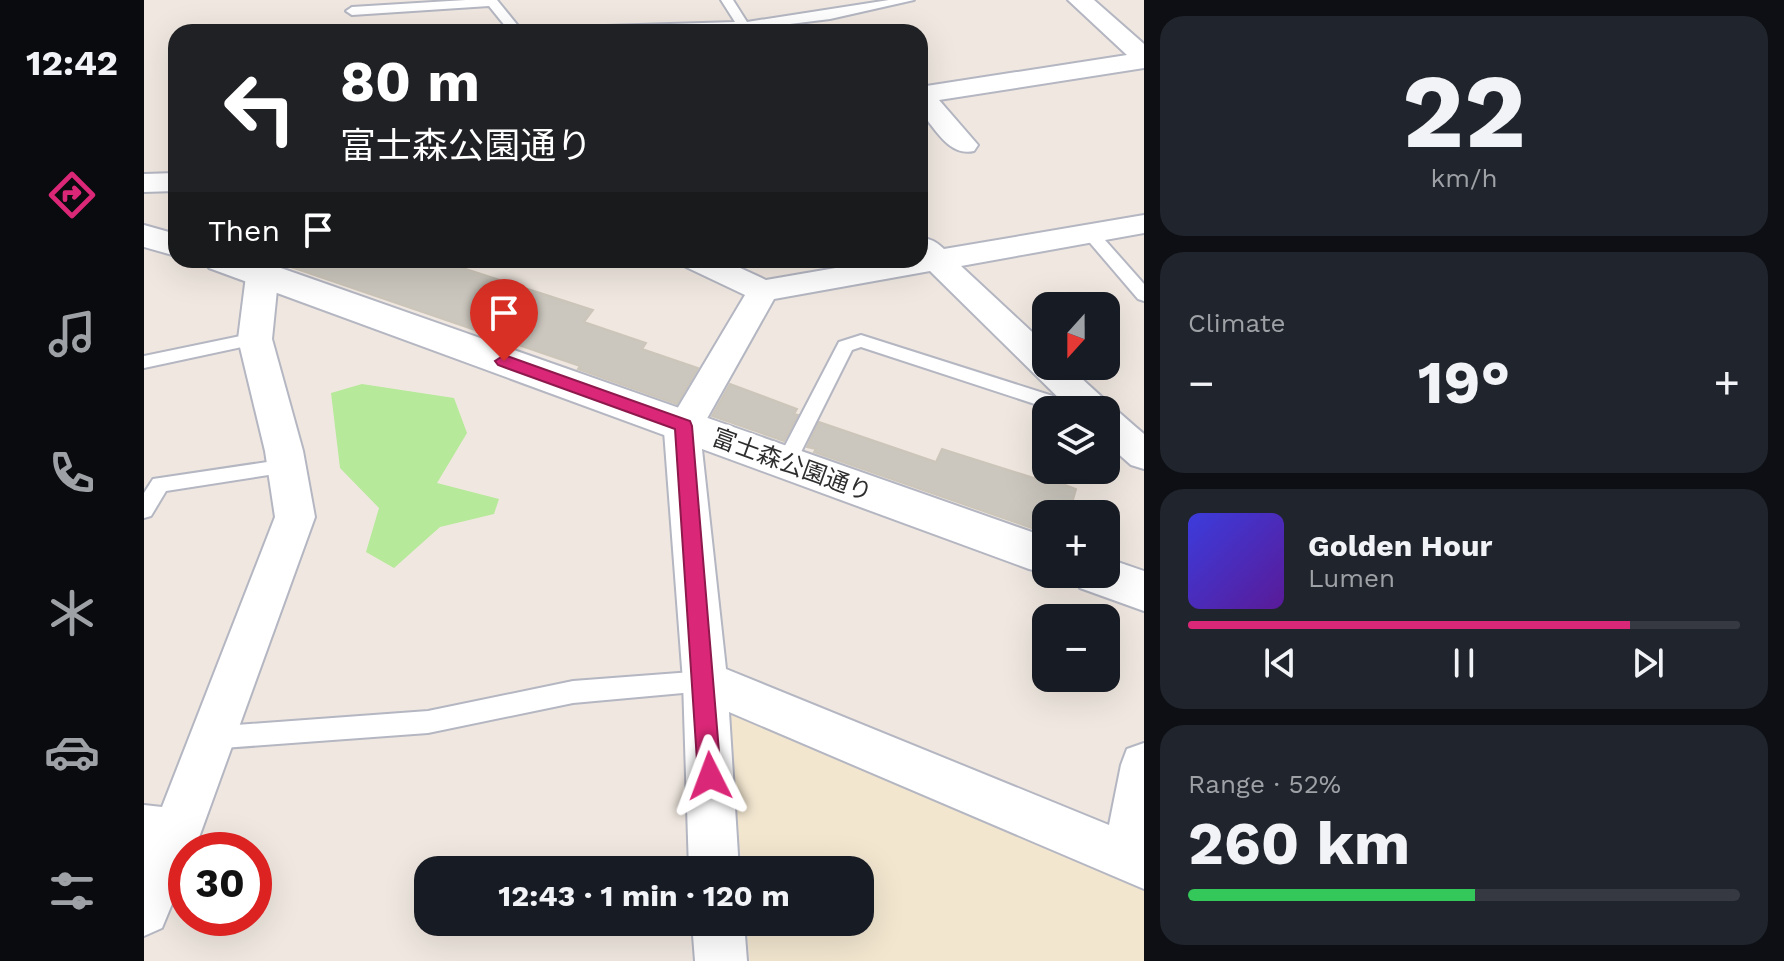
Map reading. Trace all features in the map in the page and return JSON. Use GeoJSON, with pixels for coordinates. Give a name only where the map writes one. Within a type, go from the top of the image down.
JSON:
{"type":"FeatureCollection","features":[{"type":"Feature","properties":{"kind":"street"},"geometry":{"type":"LineString","coordinates":[[1080,0],[1144,58]]}},
{"type":"Feature","properties":{"kind":"street"},"geometry":{"type":"LineString","coordinates":[[928,94],[1144,58]]}},
{"type":"Feature","properties":{"kind":"street"},"geometry":{"type":"LineString","coordinates":[[928,104],[964,145]]}},
{"type":"Feature","properties":{"kind":"street"},"geometry":{"type":"LineString","coordinates":[[144,183],[168,182]]}},
{"type":"Feature","properties":{"kind":"street"},"geometry":{"type":"LineString","coordinates":[[929,252],[1091,234],[1144,224]]}},
{"type":"Feature","properties":{"kind":"street"},"geometry":{"type":"LineString","coordinates":[[144,236],[168,243]]}},
{"type":"Feature","properties":{"kind":"street"},"geometry":{"type":"LineString","coordinates":[[929,252],[1032,351]]}},
{"type":"Feature","properties":{"kind":"street"},"geometry":{"type":"LineString","coordinates":[[144,910],[160,831],[210,738],[295,517],[287,466],[255,339],[264,268]]}},
{"type":"Feature","properties":{"kind":"street","name":"富士森公園通り"},"geometry":{"type":"LineString","coordinates":[[267,268],[684,426],[1032,551]]}},
{"type":"Feature","properties":{"kind":"street"},"geometry":{"type":"LineString","coordinates":[[714,268],[763,291],[861,268]]}},
{"type":"Feature","properties":{"kind":"street"},"geometry":{"type":"LineString","coordinates":[[713,856],[705,681],[684,426],[763,291]]}},
{"type":"Feature","properties":{"kind":"street"},"geometry":{"type":"LineString","coordinates":[[1062,380],[1079,396]]}},
{"type":"Feature","properties":{"kind":"street"},"geometry":{"type":"LineString","coordinates":[[1120,434],[1144,455]]}},
{"type":"Feature","properties":{"kind":"street"},"geometry":{"type":"LineString","coordinates":[[1120,582],[1144,591]]}},
{"type":"Feature","properties":{"kind":"street"},"geometry":{"type":"LineString","coordinates":[[705,681],[1135,860],[1144,765]]}},
{"type":"Feature","properties":{"kind":"street"},"geometry":{"type":"LineString","coordinates":[[719,936],[721,961]]}},
{"type":"Feature","properties":{"kind":"lane"},"geometry":{"type":"LineString","coordinates":[[727,0],[742,24]]}},
{"type":"Feature","properties":{"kind":"lane"},"geometry":{"type":"LineString","coordinates":[[755,24],[898,1]]}},
{"type":"Feature","properties":{"kind":"lane"},"geometry":{"type":"LineString","coordinates":[[352,11],[492,2],[510,24]]}},
{"type":"Feature","properties":{"kind":"lane"},"geometry":{"type":"LineString","coordinates":[[1091,234],[1144,295]]}},
{"type":"Feature","properties":{"kind":"lane"},"geometry":{"type":"LineString","coordinates":[[144,362],[255,339]]}},
{"type":"Feature","properties":{"kind":"lane"},"geometry":{"type":"LineString","coordinates":[[786,463],[845,346],[861,341],[1032,396]]}},
{"type":"Feature","properties":{"kind":"lane"},"geometry":{"type":"LineString","coordinates":[[144,510],[160,484],[287,466]]}},
{"type":"Feature","properties":{"kind":"lane"},"geometry":{"type":"LineString","coordinates":[[210,738],[428,722],[573,692],[705,681]]}},
{"type":"Feature","properties":{"kind":"shaded area"},"geometry":{"type":"Polygon","coordinates":[[[728,711],[1144,880],[1144,961],[750,961],[747,936],[874,936],[874,856],[741,856],[728,711]]]}},
{"type":"Feature","properties":{"kind":"green space"},"geometry":{"type":"Polygon","coordinates":[[[362,384],[454,398],[467,433],[437,483],[499,499],[494,514],[440,527],[394,568],[366,552],[379,508],[340,468],[331,393],[362,384]]]}},
{"type":"Feature","properties":{"kind":"building"},"geometry":{"type":"Polygon","coordinates":[[[294,268],[463,268],[593,310],[584,322],[646,343],[642,349],[698,368],[677,404],[578,369],[580,366],[294,268]]]}},
{"type":"Feature","properties":{"kind":"building"},"geometry":{"type":"Polygon","coordinates":[[[730,384],[797,409],[794,414],[798,415],[784,441],[712,416],[730,384]]]}},
{"type":"Feature","properties":{"kind":"building"},"geometry":{"type":"Polygon","coordinates":[[[819,422],[936,462],[942,449],[1032,477],[1032,484],[1063,484],[1076,489],[1073,500],[1032,500],[1032,528],[807,447],[819,422]]]}},
{"type":"Feature","properties":{"kind":"route"},"geometry":{"type":"LineString","coordinates":[[504,361],[684,426],[710,776]]}}]}
